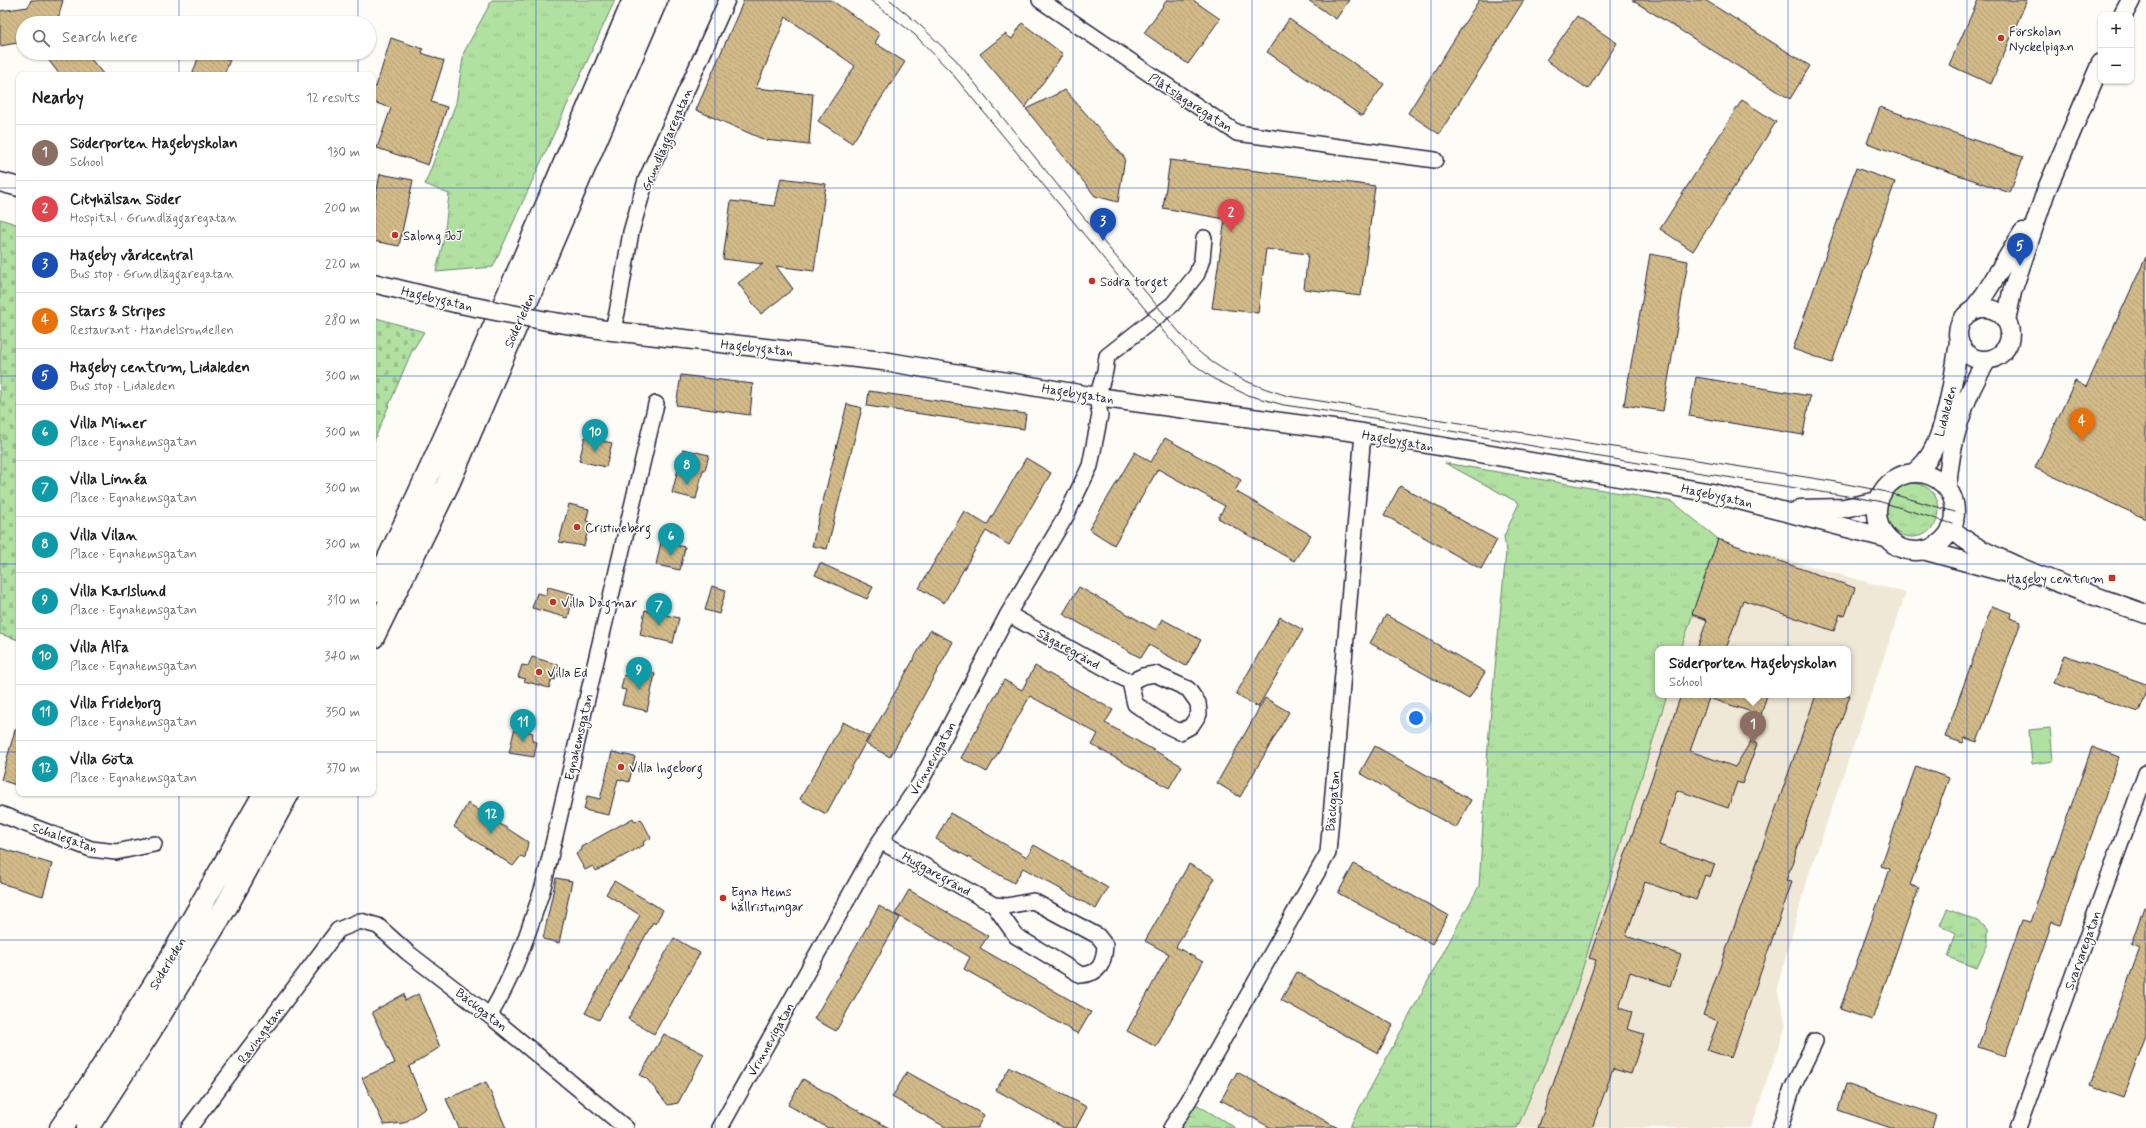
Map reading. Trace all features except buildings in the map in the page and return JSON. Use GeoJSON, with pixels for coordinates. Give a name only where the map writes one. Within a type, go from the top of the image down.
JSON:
{"type":"FeatureCollection","features":[{"type":"Feature","properties":{"kind":"highway","name":"Söderleden"},"geometry":{"type":"LineString","coordinates":[[376,585],[427,480],[528,251],[634,0]]}},
{"type":"Feature","properties":{"kind":"highway","name":"Söderleden"},"geometry":{"type":"LineString","coordinates":[[376,631],[448,484],[656,0]]}},
{"type":"Feature","properties":{"kind":"highway","name":"Söderleden"},"geometry":{"type":"LineString","coordinates":[[61,1128],[100,1071],[167,965],[263,796]]}},
{"type":"Feature","properties":{"kind":"highway","name":"Söderleden"},"geometry":{"type":"LineString","coordinates":[[87,1128],[148,1034],[227,905],[286,796]]}},
{"type":"Feature","properties":{"kind":"street","name":"Grundläggaregatan"},"geometry":{"type":"LineString","coordinates":[[612,330],[617,313],[631,232],[646,180],[727,0]]}},
{"type":"Feature","properties":{"kind":"street","name":"Plåtslagaregatan"},"geometry":{"type":"LineString","coordinates":[[1040,0],[1200,110],[1237,132],[1435,160]]}},
{"type":"Feature","properties":{"kind":"street"},"geometry":{"type":"LineString","coordinates":[[2125,12],[2131,0]]}},
{"type":"Feature","properties":{"kind":"street"},"geometry":{"type":"LineString","coordinates":[[2006,321],[2012,292],[2046,191],[2098,70]]}},
{"type":"Feature","properties":{"kind":"street"},"geometry":{"type":"LineString","coordinates":[[0,182],[16,187]]}},
{"type":"Feature","properties":{"kind":"street"},"geometry":{"type":"LineString","coordinates":[[1971,312],[1988,309],[2000,314],[2006,321],[2009,329],[2008,344],[2003,352],[1987,360],[1976,359],[1968,355],[1959,341],[1960,323],[1985,294],[2014,249],[2046,191]]}},
{"type":"Feature","properties":{"kind":"street"},"geometry":{"type":"LineString","coordinates":[[1097,397],[1105,371],[1107,356],[1173,304],[1197,274],[1202,259],[1204,238]]}},
{"type":"Feature","properties":{"kind":"street","name":"Hagebygatan"},"geometry":{"type":"LineString","coordinates":[[376,284],[455,303],[547,321],[612,330],[883,361],[1097,397],[1363,433],[1712,493],[1886,538]]}},
{"type":"Feature","properties":{"kind":"street","name":"Lidaleden"},"geometry":{"type":"LineString","coordinates":[[1914,473],[1926,462],[1936,444],[1955,377],[1959,341]]}},
{"type":"Feature","properties":{"kind":"street","name":"Lidaleden"},"geometry":{"type":"LineString","coordinates":[[1947,488],[1948,467],[1960,420],[1969,393],[1987,360]]}},
{"type":"Feature","properties":{"kind":"street","name":"Vrinnevigatan"},"geometry":{"type":"LineString","coordinates":[[720,1128],[880,841],[920,783],[1008,614],[1066,516],[1090,466],[1100,415],[1097,397]]}},
{"type":"Feature","properties":{"kind":"street","name":"Egnahemsgatan"},"geometry":{"type":"LineString","coordinates":[[490,1015],[505,989],[518,961],[543,887],[656,404]]}},
{"type":"Feature","properties":{"kind":"street","name":"Bäckgatan"},"geometry":{"type":"LineString","coordinates":[[1171,1128],[1189,1100],[1328,853],[1363,433]]}},
{"type":"Feature","properties":{"kind":"street"},"geometry":{"type":"LineString","coordinates":[[1914,473],[1926,474],[1937,479],[1947,488],[1953,499],[1955,512],[1951,528],[1940,543],[1923,550],[1909,551],[1901,548],[1886,538],[1879,527],[1876,513],[1878,501],[1891,481],[1902,475],[1914,473]]}},
{"type":"Feature","properties":{"kind":"street","name":"Hagebygatan"},"geometry":{"type":"LineString","coordinates":[[1781,510],[1844,508],[1878,501]]}},
{"type":"Feature","properties":{"kind":"street"},"geometry":{"type":"LineString","coordinates":[[1951,528],[1966,542],[1978,550],[2054,583],[2146,614]]}},
{"type":"Feature","properties":{"kind":"street"},"geometry":{"type":"LineString","coordinates":[[1923,550],[2011,575],[2054,583]]}},
{"type":"Feature","properties":{"kind":"street","name":"Sågaregränd"},"geometry":{"type":"LineString","coordinates":[[1008,614],[1130,682]]}},
{"type":"Feature","properties":{"kind":"street"},"geometry":{"type":"LineString","coordinates":[[1155,674],[1188,689],[1198,703],[1198,714],[1191,726],[1180,732],[1166,725],[1135,704],[1130,682],[1143,676],[1155,674]]}},
{"type":"Feature","properties":{"kind":"street","name":"Svarvaregatan"},"geometry":{"type":"LineString","coordinates":[[2018,1128],[2146,773]]}},
{"type":"Feature","properties":{"kind":"street","name":"Schalegatan"},"geometry":{"type":"LineString","coordinates":[[0,814],[91,849],[116,852],[154,844]]}},
{"type":"Feature","properties":{"kind":"street","name":"Huggaregränd"},"geometry":{"type":"LineString","coordinates":[[880,841],[994,905],[1007,906],[1033,901],[1098,936],[1105,945],[1104,957],[1099,969],[1090,975],[1081,975],[1016,936],[994,905]]}},
{"type":"Feature","properties":{"kind":"street","name":"Bäckgatan"},"geometry":{"type":"LineString","coordinates":[[332,940],[338,930],[360,921],[378,926],[407,952],[490,1015],[626,1128]]}},
{"type":"Feature","properties":{"kind":"street","name":"Ravingatan"},"geometry":{"type":"LineString","coordinates":[[189,1128],[332,940]]}},
{"type":"Feature","properties":{"kind":"street"},"geometry":{"type":"LineString","coordinates":[[1780,1128],[1792,1089],[1815,1041]]}},
{"type":"Feature","properties":{"kind":"shaded area"},"geometry":{"type":"Polygon","coordinates":[[[1718,539],[1906,593],[1809,874],[1777,988],[1786,1025],[1751,1128],[1517,1128],[1574,996],[1666,698],[1851,698],[1851,646],[1682,646],[1718,539]]]}},
{"type":"Feature","properties":{"kind":"green space"},"geometry":{"type":"Polygon","coordinates":[[[492,0],[615,0],[493,267],[436,272],[444,238],[449,194],[425,184],[456,103],[464,52],[492,0]]]}},
{"type":"Feature","properties":{"kind":"green space"},"geometry":{"type":"Polygon","coordinates":[[[0,219],[16,224],[16,639],[0,634],[0,219]]]}},
{"type":"Feature","properties":{"kind":"green space"},"geometry":{"type":"Polygon","coordinates":[[[376,318],[424,332],[411,353],[376,436],[376,318]]]}},
{"type":"Feature","properties":{"kind":"green space"},"geometry":{"type":"Polygon","coordinates":[[[1445,463],[1673,502],[1718,539],[1682,646],[1655,646],[1655,698],[1666,698],[1574,996],[1517,1128],[1349,1128],[1479,886],[1489,732],[1506,552],[1504,536],[1519,503],[1445,463]]]}},
{"type":"Feature","properties":{"kind":"green space"},"geometry":{"type":"Polygon","coordinates":[[[1912,483],[1922,485],[1931,491],[1937,500],[1939,510],[1937,520],[1931,529],[1922,535],[1912,537],[1902,535],[1893,529],[1887,520],[1885,510],[1887,500],[1893,491],[1902,485],[1912,483]]]}},
{"type":"Feature","properties":{"kind":"green space"},"geometry":{"type":"Polygon","coordinates":[[[2050,728],[2053,761],[2032,764],[2029,730],[2050,728]]]}},
{"type":"Feature","properties":{"kind":"green space"},"geometry":{"type":"Polygon","coordinates":[[[1947,909],[1977,921],[1988,929],[1988,943],[1977,968],[1948,957],[1956,933],[1940,925],[1947,909]]]}},
{"type":"Feature","properties":{"kind":"green space"},"geometry":{"type":"Polygon","coordinates":[[[1189,1100],[1236,1128],[1173,1128],[1189,1100]]]}},
{"type":"Feature","properties":{"kind":"tram line"},"geometry":{"type":"LineString","coordinates":[[870,0],[914,34],[950,71],[1163,331],[1192,363],[1214,379],[1247,395],[1284,405],[1407,423],[1544,448],[1878,501],[1953,524]]}},
{"type":"Feature","properties":{"kind":"tram line"},"geometry":{"type":"LineString","coordinates":[[890,0],[921,26],[956,60],[1103,241],[1185,339],[1209,360],[1245,381],[1288,396],[1831,481],[1882,491],[1955,512]]}},
{"type":"Feature","properties":{"kind":"place","name":"Förskolan Nyckelpigan"},"geometry":{"type":"Point","coordinates":[2001,38]}},
{"type":"Feature","properties":{"kind":"place","name":"Cityhälsan Söder"},"geometry":{"type":"Point","coordinates":[1231,232]}},
{"type":"Feature","properties":{"kind":"place","name":"Salong JoJ"},"geometry":{"type":"Point","coordinates":[395,235]}},
{"type":"Feature","properties":{"kind":"place","name":"Hageby vårdcentral"},"geometry":{"type":"Point","coordinates":[1103,241]}},
{"type":"Feature","properties":{"kind":"place","name":"Hageby centrum, Lidaleden"},"geometry":{"type":"Point","coordinates":[2020,266]}},
{"type":"Feature","properties":{"kind":"place","name":"Södra torget"},"geometry":{"type":"Point","coordinates":[1092,281]}},
{"type":"Feature","properties":{"kind":"place","name":"Stars & Stripes"},"geometry":{"type":"Point","coordinates":[2082,441]}},
{"type":"Feature","properties":{"kind":"place","name":"Villa Alfa"},"geometry":{"type":"Point","coordinates":[595,452]}},
{"type":"Feature","properties":{"kind":"place","name":"Villa Vilan"},"geometry":{"type":"Point","coordinates":[687,485]}},
{"type":"Feature","properties":{"kind":"place","name":"Cristineberg"},"geometry":{"type":"Point","coordinates":[577,527]}},
{"type":"Feature","properties":{"kind":"place","name":"Villa Mimer"},"geometry":{"type":"Point","coordinates":[671,556]}},
{"type":"Feature","properties":{"kind":"place","name":"Hageby centrum"},"geometry":{"type":"Point","coordinates":[2112,578]}},
{"type":"Feature","properties":{"kind":"place","name":"Villa Dagmar"},"geometry":{"type":"Point","coordinates":[553,602]}},
{"type":"Feature","properties":{"kind":"place","name":"Villa Linnéa"},"geometry":{"type":"Point","coordinates":[659,626]}},
{"type":"Feature","properties":{"kind":"place","name":"Villa Ed"},"geometry":{"type":"Point","coordinates":[539,672]}},
{"type":"Feature","properties":{"kind":"place","name":"Villa Karlslund"},"geometry":{"type":"Point","coordinates":[639,690]}},
{"type":"Feature","properties":{"kind":"place","name":"Villa Frideborg"},"geometry":{"type":"Point","coordinates":[523,742]}},
{"type":"Feature","properties":{"kind":"place","name":"Söderporten Hagebyskolan"},"geometry":{"type":"Point","coordinates":[1753,744]}},
{"type":"Feature","properties":{"kind":"place","name":"Villa Ingeborg"},"geometry":{"type":"Point","coordinates":[621,767]}},
{"type":"Feature","properties":{"kind":"place","name":"Villa Göta"},"geometry":{"type":"Point","coordinates":[491,834]}},
{"type":"Feature","properties":{"kind":"place","name":"Egna Hems hällristningar"},"geometry":{"type":"Point","coordinates":[723,898]}}]}
